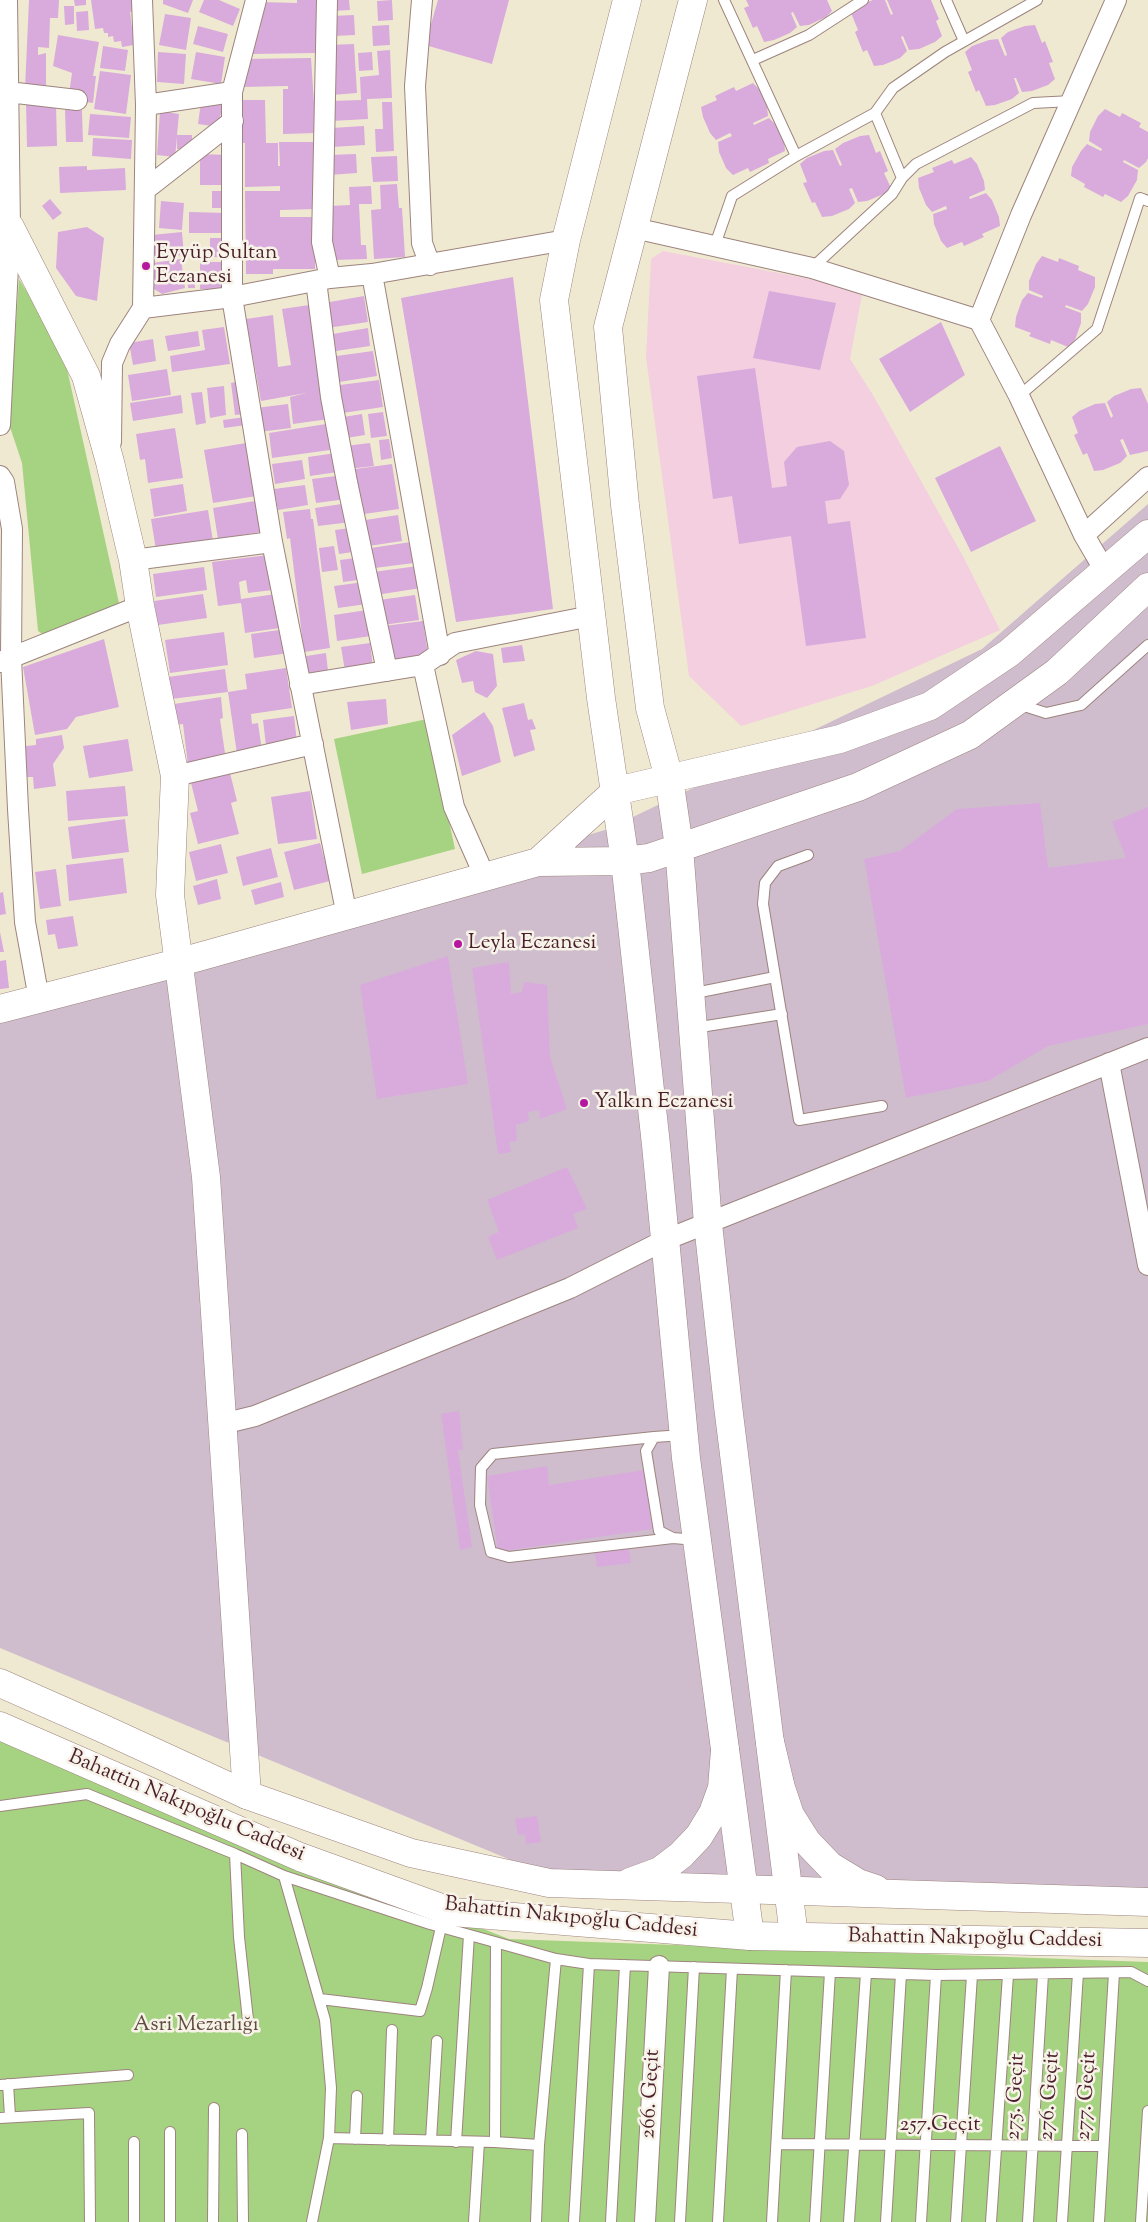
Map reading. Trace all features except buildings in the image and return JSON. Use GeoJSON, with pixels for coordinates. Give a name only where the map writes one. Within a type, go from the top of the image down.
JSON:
{"type":"FeatureCollection","features":[{"type":"Feature","properties":{"kind":"main road"},"geometry":{"type":"LineString","coordinates":[[627,0],[566,240],[554,300],[591,616],[625,861],[684,1435],[685,1539],[725,1750],[750,1936]]}},
{"type":"Feature","properties":{"kind":"main road"},"geometry":{"type":"LineString","coordinates":[[693,0],[608,327],[625,505],[650,708],[669,778],[679,847],[708,1224],[728,1406],[770,1742],[786,1892],[794,1936]]}},
{"type":"Feature","properties":{"kind":"main road"},"geometry":{"type":"LineString","coordinates":[[5,221],[86,376],[110,462],[133,560],[140,606],[175,776],[170,895],[206,1178],[247,1796]]}},
{"type":"Feature","properties":{"kind":"main road"},"geometry":{"type":"LineString","coordinates":[[538,862],[616,791],[840,739],[930,706],[1009,653],[1148,534]]}},
{"type":"Feature","properties":{"kind":"main road"},"geometry":{"type":"LineString","coordinates":[[1,1013],[39,999],[178,963],[538,862],[625,861],[649,858],[858,787],[970,735],[1058,672],[1148,587]]}},
{"type":"Feature","properties":{"kind":"main road","name":"Bahattin Nakıpoğlu Caddesi"},"geometry":{"type":"LineString","coordinates":[[0,1683],[247,1796],[412,1853],[548,1883],[1148,1902]]}},
{"type":"Feature","properties":{"kind":"main road","name":"Bahattin Nakıpoğlu Caddesi"},"geometry":{"type":"LineString","coordinates":[[0,1726],[300,1857],[452,1912],[750,1936],[1148,1943]]}},
{"type":"Feature","properties":{"kind":"main road"},"geometry":{"type":"LineString","coordinates":[[770,1742],[781,1788],[790,1815],[807,1842],[837,1870],[858,1883],[889,1894]]}},
{"type":"Feature","properties":{"kind":"main road"},"geometry":{"type":"LineString","coordinates":[[607,1885],[634,1881],[660,1871],[681,1855],[699,1836],[713,1813],[722,1788],[725,1750]]}},
{"type":"Feature","properties":{"kind":"street"},"geometry":{"type":"LineString","coordinates":[[0,425],[8,92],[7,0]]}},
{"type":"Feature","properties":{"kind":"street"},"geometry":{"type":"LineString","coordinates":[[110,462],[112,362],[120,344],[143,308],[146,105],[142,0]]}},
{"type":"Feature","properties":{"kind":"street"},"geometry":{"type":"LineString","coordinates":[[256,0],[232,92],[232,297],[272,542],[347,916]]}},
{"type":"Feature","properties":{"kind":"street"},"geometry":{"type":"LineString","coordinates":[[327,0],[322,242],[331,397],[347,482],[388,670]]}},
{"type":"Feature","properties":{"kind":"street"},"geometry":{"type":"LineString","coordinates":[[422,0],[415,86],[422,243],[430,265]]}},
{"type":"Feature","properties":{"kind":"street"},"geometry":{"type":"LineString","coordinates":[[979,320],[1022,215],[1116,0]]}},
{"type":"Feature","properties":{"kind":"street"},"geometry":{"type":"LineString","coordinates":[[8,92],[77,100]]}},
{"type":"Feature","properties":{"kind":"street"},"geometry":{"type":"LineString","coordinates":[[146,105],[232,92]]}},
{"type":"Feature","properties":{"kind":"street"},"geometry":{"type":"LineString","coordinates":[[146,189],[233,121]]}},
{"type":"Feature","properties":{"kind":"street"},"geometry":{"type":"LineString","coordinates":[[634,228],[812,268],[979,320],[1019,396],[1084,535],[1105,571]]}},
{"type":"Feature","properties":{"kind":"street"},"geometry":{"type":"LineString","coordinates":[[143,308],[232,297],[323,279],[430,265],[566,240]]}},
{"type":"Feature","properties":{"kind":"street"},"geometry":{"type":"LineString","coordinates":[[372,274],[454,807],[485,877]]}},
{"type":"Feature","properties":{"kind":"street"},"geometry":{"type":"LineString","coordinates":[[0,476],[4,482],[12,529],[6,660],[25,922],[39,999]]}},
{"type":"Feature","properties":{"kind":"street"},"geometry":{"type":"LineString","coordinates":[[1084,535],[1148,477]]}},
{"type":"Feature","properties":{"kind":"street"},"geometry":{"type":"LineString","coordinates":[[133,560],[272,542]]}},
{"type":"Feature","properties":{"kind":"street"},"geometry":{"type":"LineString","coordinates":[[6,660],[140,606]]}},
{"type":"Feature","properties":{"kind":"street"},"geometry":{"type":"LineString","coordinates":[[300,685],[388,670],[432,660],[455,643],[591,616]]}},
{"type":"Feature","properties":{"kind":"street"},"geometry":{"type":"LineString","coordinates":[[175,776],[313,744]]}},
{"type":"Feature","properties":{"kind":"street"},"geometry":{"type":"LineString","coordinates":[[222,1424],[255,1416],[570,1288],[665,1240],[1148,1048]]}},
{"type":"Feature","properties":{"kind":"street"},"geometry":{"type":"LineString","coordinates":[[1109,1064],[1148,1265]]}},
{"type":"Feature","properties":{"kind":"street","name":"266. Geçit"},"geometry":{"type":"LineString","coordinates":[[645,2222],[659,1966]]}},
{"type":"Feature","properties":{"kind":"lane"},"geometry":{"type":"LineString","coordinates":[[724,0],[796,156]]}},
{"type":"Feature","properties":{"kind":"lane"},"geometry":{"type":"LineString","coordinates":[[946,0],[964,41]]}},
{"type":"Feature","properties":{"kind":"lane"},"geometry":{"type":"LineString","coordinates":[[715,245],[732,196],[796,156],[875,113],[893,88],[945,52],[1037,0]]}},
{"type":"Feature","properties":{"kind":"lane"},"geometry":{"type":"LineString","coordinates":[[753,60],[809,35],[859,1]]}},
{"type":"Feature","properties":{"kind":"lane"},"geometry":{"type":"LineString","coordinates":[[812,268],[892,194],[902,178],[916,164],[1033,103],[1073,100]]}},
{"type":"Feature","properties":{"kind":"lane"},"geometry":{"type":"LineString","coordinates":[[875,113],[902,178]]}},
{"type":"Feature","properties":{"kind":"lane"},"geometry":{"type":"LineString","coordinates":[[1019,396],[1096,329],[1140,198],[1148,201]]}},
{"type":"Feature","properties":{"kind":"lane"},"geometry":{"type":"LineString","coordinates":[[1015,702],[1046,713],[1081,705],[1148,644]]}},
{"type":"Feature","properties":{"kind":"lane"},"geometry":{"type":"LineString","coordinates":[[808,855],[778,866],[765,883],[763,904],[799,1120],[882,1106]]}},
{"type":"Feature","properties":{"kind":"lane"},"geometry":{"type":"LineString","coordinates":[[690,994],[775,977]]}},
{"type":"Feature","properties":{"kind":"lane"},"geometry":{"type":"LineString","coordinates":[[693,1028],[782,1014]]}},
{"type":"Feature","properties":{"kind":"lane"},"geometry":{"type":"LineString","coordinates":[[684,1435],[492,1454],[481,1468],[480,1505],[491,1552],[509,1557],[685,1539]]}},
{"type":"Feature","properties":{"kind":"lane"},"geometry":{"type":"LineString","coordinates":[[654,1437],[646,1451],[659,1530],[685,1539]]}},
{"type":"Feature","properties":{"kind":"lane"},"geometry":{"type":"LineString","coordinates":[[0,1806],[86,1794],[235,1854],[284,1876],[441,1927],[556,1959],[589,1964],[936,1976],[1132,1972],[1148,1981]]}},
{"type":"Feature","properties":{"kind":"lane"},"geometry":{"type":"LineString","coordinates":[[235,1854],[239,1937],[248,2020]]}},
{"type":"Feature","properties":{"kind":"lane"},"geometry":{"type":"LineString","coordinates":[[284,1876],[325,2020],[331,2088],[329,2138],[312,2222]]}},
{"type":"Feature","properties":{"kind":"lane"},"geometry":{"type":"LineString","coordinates":[[320,1999],[420,2011],[441,1927]]}},
{"type":"Feature","properties":{"kind":"lane"},"geometry":{"type":"LineString","coordinates":[[456,2142],[470,1935]]}},
{"type":"Feature","properties":{"kind":"lane"},"geometry":{"type":"LineString","coordinates":[[495,2142],[496,1943]]}},
{"type":"Feature","properties":{"kind":"lane"},"geometry":{"type":"LineString","coordinates":[[536,2222],[539,2145],[556,1959]]}},
{"type":"Feature","properties":{"kind":"lane"},"geometry":{"type":"LineString","coordinates":[[574,2222],[589,1964]]}},
{"type":"Feature","properties":{"kind":"lane"},"geometry":{"type":"LineString","coordinates":[[611,2222],[625,1965]]}},
{"type":"Feature","properties":{"kind":"lane"},"geometry":{"type":"LineString","coordinates":[[680,2222],[694,1967]]}},
{"type":"Feature","properties":{"kind":"lane"},"geometry":{"type":"LineString","coordinates":[[718,2222],[732,1968]]}},
{"type":"Feature","properties":{"kind":"lane"},"geometry":{"type":"LineString","coordinates":[[772,2222],[786,1970]]}},
{"type":"Feature","properties":{"kind":"lane"},"geometry":{"type":"LineString","coordinates":[[815,2222],[830,1972]]}},
{"type":"Feature","properties":{"kind":"lane"},"geometry":{"type":"LineString","coordinates":[[849,2222],[866,1973]]}},
{"type":"Feature","properties":{"kind":"lane","name":"276. Geçit"},"geometry":{"type":"LineString","coordinates":[[1062,2222],[1078,1973]]}},
{"type":"Feature","properties":{"kind":"lane","name":"277. Geçit"},"geometry":{"type":"LineString","coordinates":[[1098,2222],[1114,1973]]}},
{"type":"Feature","properties":{"kind":"lane"},"geometry":{"type":"LineString","coordinates":[[886,2222],[901,1974]]}},
{"type":"Feature","properties":{"kind":"lane"},"geometry":{"type":"LineString","coordinates":[[991,2222],[1008,1974]]}},
{"type":"Feature","properties":{"kind":"lane","name":"275. Geçit"},"geometry":{"type":"LineString","coordinates":[[1028,2222],[1043,1974]]}},
{"type":"Feature","properties":{"kind":"lane"},"geometry":{"type":"LineString","coordinates":[[956,2222],[972,1975]]}},
{"type":"Feature","properties":{"kind":"lane"},"geometry":{"type":"LineString","coordinates":[[921,2222],[936,1976]]}},
{"type":"Feature","properties":{"kind":"lane"},"geometry":{"type":"LineString","coordinates":[[388,2140],[392,2030]]}},
{"type":"Feature","properties":{"kind":"lane"},"geometry":{"type":"LineString","coordinates":[[431,2140],[437,2041]]}},
{"type":"Feature","properties":{"kind":"lane"},"geometry":{"type":"LineString","coordinates":[[90,2222],[89,2113],[5,2117],[4,2085],[128,2075]]}},
{"type":"Feature","properties":{"kind":"lane"},"geometry":{"type":"LineString","coordinates":[[355,2139],[357,2096]]}},
{"type":"Feature","properties":{"kind":"lane"},"geometry":{"type":"LineString","coordinates":[[213,2222],[214,2108]]}},
{"type":"Feature","properties":{"kind":"lane"},"geometry":{"type":"LineString","coordinates":[[1141,2222],[1148,2111]]}},
{"type":"Feature","properties":{"kind":"lane"},"geometry":{"type":"LineString","coordinates":[[170,2132],[170,2222]]}},
{"type":"Feature","properties":{"kind":"lane"},"geometry":{"type":"LineString","coordinates":[[242,2134],[243,2222]]}},
{"type":"Feature","properties":{"kind":"lane"},"geometry":{"type":"LineString","coordinates":[[329,2138],[495,2142],[539,2145]]}},
{"type":"Feature","properties":{"kind":"lane"},"geometry":{"type":"LineString","coordinates":[[134,2142],[134,2222]]}},
{"type":"Feature","properties":{"kind":"lane"},"geometry":{"type":"LineString","coordinates":[[474,2222],[479,2142]]}},
{"type":"Feature","properties":{"kind":"lane","name":"257.Geçit"},"geometry":{"type":"LineString","coordinates":[[776,2144],[1103,2146]]}},
{"type":"Feature","properties":{"kind":"shaded area"},"geometry":{"type":"Polygon","coordinates":[[[663,251],[863,289],[850,359],[873,395],[964,558],[1000,630],[872,686],[741,726],[689,676],[646,357],[651,259],[663,251]]]}},
{"type":"Feature","properties":{"kind":"shaded area"},"geometry":{"type":"Polygon","coordinates":[[[1148,504],[1148,1891],[542,1873],[0,1648],[0,1014],[608,829],[982,649],[1148,504]]]}},
{"type":"Feature","properties":{"kind":"green space"},"geometry":{"type":"Polygon","coordinates":[[[19,279],[63,351],[119,603],[110,612],[45,636],[38,631],[22,463],[9,424],[19,279]]]}},
{"type":"Feature","properties":{"kind":"green space"},"geometry":{"type":"Polygon","coordinates":[[[427,719],[455,849],[362,874],[334,739],[427,719]]]}},
{"type":"Feature","properties":{"kind":"green space","name":"Asri Mezarlığı"},"geometry":{"type":"Polygon","coordinates":[[[0,1739],[509,1939],[1148,1962],[1148,2222],[0,2222],[0,1739]]]}},
{"type":"Feature","properties":{"kind":"place","name":"Eyyüp Sultan Eczanesi"},"geometry":{"type":"Point","coordinates":[146,266]}},
{"type":"Feature","properties":{"kind":"place","name":"Leyla Eczanesi"},"geometry":{"type":"Point","coordinates":[458,944]}},
{"type":"Feature","properties":{"kind":"place","name":"Yalkın Eczanesi"},"geometry":{"type":"Point","coordinates":[584,1103]}}]}
